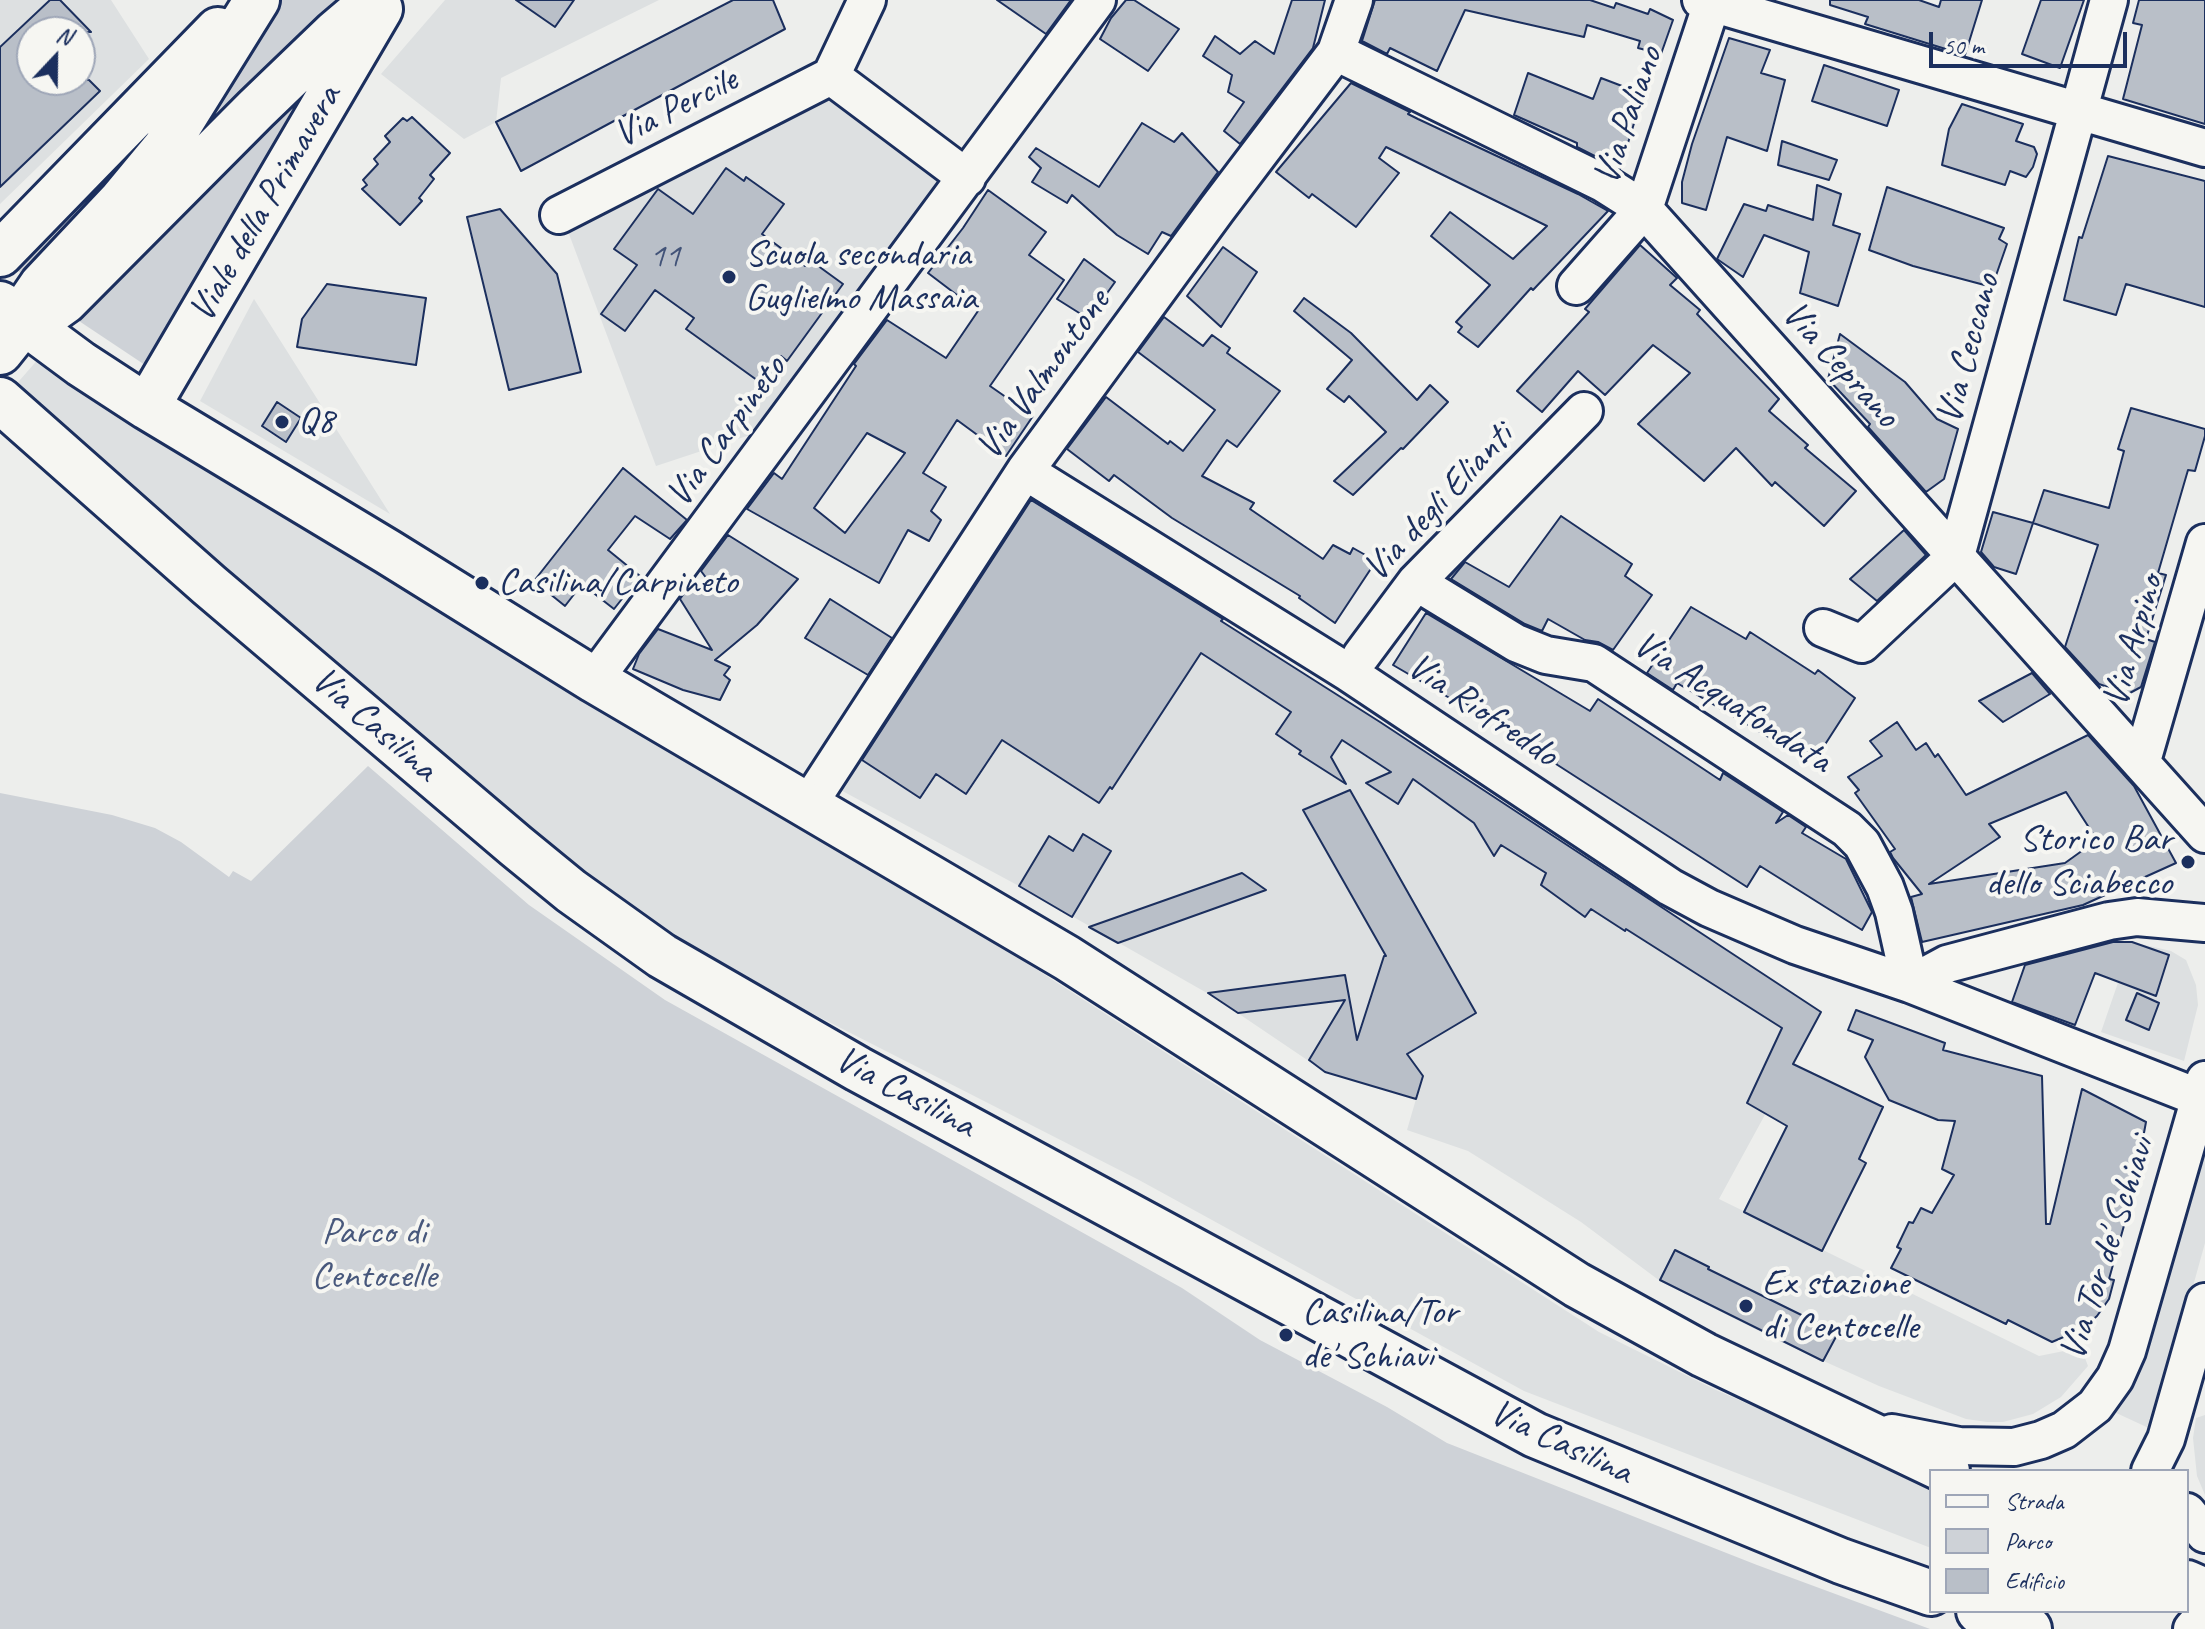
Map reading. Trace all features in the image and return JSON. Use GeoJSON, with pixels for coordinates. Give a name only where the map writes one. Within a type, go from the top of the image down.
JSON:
{"type":"FeatureCollection","features":[{"type":"Feature","properties":{"kind":"main road"},"geometry":{"type":"LineString","coordinates":[[0,254],[157,90],[249,0]]}},
{"type":"Feature","properties":{"kind":"main road"},"geometry":{"type":"LineString","coordinates":[[8,326],[165,148],[257,0]]}},
{"type":"Feature","properties":{"kind":"main road"},"geometry":{"type":"LineString","coordinates":[[8,326],[44,316],[65,301],[256,109],[374,0]]}},
{"type":"Feature","properties":{"kind":"main road","name":"Viale della Primavera"},"geometry":{"type":"LineString","coordinates":[[147,407],[386,0]]}},
{"type":"Feature","properties":{"kind":"main road"},"geometry":{"type":"LineString","coordinates":[[8,326],[388,552],[594,680],[1067,958],[1577,1285],[1667,1336],[1943,1469]]}},
{"type":"Feature","properties":{"kind":"main road","name":"Via Casilina"},"geometry":{"type":"LineString","coordinates":[[0,400],[209,585],[508,839],[571,891],[662,956],[858,1069],[1514,1424],[1616,1470],[1841,1561],[1929,1592]]}},
{"type":"Feature","properties":{"kind":"main road"},"geometry":{"type":"LineString","coordinates":[[1985,1613],[2029,1629]]}},
{"type":"Feature","properties":{"kind":"street"},"geometry":{"type":"LineString","coordinates":[[867,0],[831,76],[967,178]]}},
{"type":"Feature","properties":{"kind":"street","name":"Via Carpineto"},"geometry":{"type":"LineString","coordinates":[[594,680],[1097,0]]}},
{"type":"Feature","properties":{"kind":"street","name":"Via Valmontone"},"geometry":{"type":"LineString","coordinates":[[808,805],[1025,471],[1336,52],[1354,0]]}},
{"type":"Feature","properties":{"kind":"street","name":"Via Ceccano"},"geometry":{"type":"LineString","coordinates":[[1956,556],[2109,0]]}},
{"type":"Feature","properties":{"kind":"street"},"geometry":{"type":"LineString","coordinates":[[1709,1],[2205,148]]}},
{"type":"Feature","properties":{"kind":"street","name":"Via Paliano"},"geometry":{"type":"LineString","coordinates":[[1576,286],[1644,209],[1709,1]]}},
{"type":"Feature","properties":{"kind":"street","name":"Via Ceprano"},"geometry":{"type":"LineString","coordinates":[[1336,52],[1603,183],[1644,209],[2205,834]]}},
{"type":"Feature","properties":{"kind":"street","name":"Via Percile"},"geometry":{"type":"LineString","coordinates":[[559,215],[831,76]]}},
{"type":"Feature","properties":{"kind":"street","name":"Via degli Elianti"},"geometry":{"type":"LineString","coordinates":[[1361,656],[1416,582],[1584,411]]}},
{"type":"Feature","properties":{"kind":"street","name":"Via Riofreddo"},"geometry":{"type":"LineString","coordinates":[[1025,471],[1349,673],[1670,887],[1747,926],[2203,1093]]}},
{"type":"Feature","properties":{"kind":"street","name":"Via Arpino"},"geometry":{"type":"LineString","coordinates":[[2142,761],[2205,543]]}},
{"type":"Feature","properties":{"kind":"street"},"geometry":{"type":"LineString","coordinates":[[1823,628],[1862,644],[1956,556]]}},
{"type":"Feature","properties":{"kind":"street","name":"Via Acquafondata"},"geometry":{"type":"LineString","coordinates":[[1416,582],[1516,643],[1546,655],[1594,663],[1847,829],[1862,844],[1885,887],[1894,912],[1910,984]]}},
{"type":"Feature","properties":{"kind":"street"},"geometry":{"type":"LineString","coordinates":[[1910,984],[1947,964],[2109,921],[2137,917],[2205,923]]}},
{"type":"Feature","properties":{"kind":"street","name":"Via Tor de' Schiavi"},"geometry":{"type":"LineString","coordinates":[[1807,1405],[1915,1438],[1959,1446],[1995,1448],[2041,1440],[2085,1416],[2109,1388],[2127,1351],[2203,1093]]}},
{"type":"Feature","properties":{"kind":"street"},"geometry":{"type":"LineString","coordinates":[[2151,1469],[2163,1447],[2175,1411],[2205,1302]]}},
{"type":"Feature","properties":{"kind":"street"},"geometry":{"type":"LineString","coordinates":[[2173,1469],[2171,1440],[2175,1411]]}},
{"type":"Feature","properties":{"kind":"street"},"geometry":{"type":"LineString","coordinates":[[2189,1514],[2205,1534]]}},
{"type":"Feature","properties":{"kind":"street"},"geometry":{"type":"LineString","coordinates":[[1841,1561],[1929,1571]]}},
{"type":"Feature","properties":{"kind":"street"},"geometry":{"type":"LineString","coordinates":[[2192,1629],[2205,1614]]}},
{"type":"Feature","properties":{"kind":"shaded area"},"geometry":{"type":"Polygon","coordinates":[[[0,0],[111,0],[149,59],[0,204],[0,0]]]}},
{"type":"Feature","properties":{"kind":"shaded area"},"geometry":{"type":"Polygon","coordinates":[[[445,0],[659,0],[501,78],[496,122],[464,139],[381,74],[445,0]]]}},
{"type":"Feature","properties":{"kind":"shaded area","name":"Scuola secondaria Guglielmo Massaia"},"geometry":{"type":"Polygon","coordinates":[[[826,94],[947,185],[895,254],[881,257],[871,269],[875,285],[768,429],[656,466],[566,226],[826,94]]]}},
{"type":"Feature","properties":{"kind":"shaded area"},"geometry":{"type":"Polygon","coordinates":[[[254,299],[390,514],[200,401],[254,299]]]}},
{"type":"Feature","properties":{"kind":"shaded area"},"geometry":{"type":"Polygon","coordinates":[[[40,357],[935,904],[1599,1332],[1716,1390],[1929,1483],[1929,1547],[1524,1391],[1139,1180],[772,993],[661,932],[561,856],[13,388],[40,357]]]}},
{"type":"Feature","properties":{"kind":"shaded area"},"geometry":{"type":"Polygon","coordinates":[[[1026,492],[1821,1012],[1719,1199],[2039,1356],[2080,1345],[2088,1366],[2061,1397],[2033,1414],[2003,1422],[1987,1422],[1966,1419],[1879,1386],[1777,1340],[1660,1281],[1581,1222],[1468,1151],[1407,1130],[1416,1099],[1325,1072],[1214,997],[1019,886],[835,787],[1026,492]]]}},
{"type":"Feature","properties":{"kind":"shaded area"},"geometry":{"type":"Polygon","coordinates":[[[2132,942],[2171,951],[2186,960],[2196,985],[2198,1005],[2184,1061],[2101,1032],[2132,942]]]}},
{"type":"Feature","properties":{"kind":"shaded area"},"geometry":{"type":"Polygon","coordinates":[[[2205,1129],[2205,1243],[2153,1430],[2112,1411],[2123,1399],[2138,1370],[2205,1129]]]}},
{"type":"Feature","properties":{"kind":"shaded area"},"geometry":{"type":"Polygon","coordinates":[[[2205,1415],[2205,1495],[2197,1476],[2193,1438],[2196,1418],[2205,1415]]]}},
{"type":"Feature","properties":{"kind":"green space"},"geometry":{"type":"Polygon","coordinates":[[[272,0],[348,0],[145,194],[272,0]]]}},
{"type":"Feature","properties":{"kind":"green space"},"geometry":{"type":"Polygon","coordinates":[[[317,65],[148,367],[70,315],[317,65]]]}},
{"type":"Feature","properties":{"kind":"green space"},"geometry":{"type":"Polygon","coordinates":[[[184,90],[28,280],[15,268],[184,90]]]}},
{"type":"Feature","properties":{"kind":"green space","name":"Parco di Centocelle"},"geometry":{"type":"Polygon","coordinates":[[[368,766],[529,905],[665,1000],[1182,1288],[1260,1340],[1387,1407],[1447,1443],[1757,1565],[1930,1629],[0,1629],[0,793],[112,815],[155,828],[181,842],[229,877],[233,871],[251,881],[368,766]]]}},
{"type":"Feature","properties":{"kind":"building"},"geometry":{"type":"Polygon","coordinates":[[[50,0],[60,0],[76,16],[33,16],[50,0]]]}},
{"type":"Feature","properties":{"kind":"building"},"geometry":{"type":"Polygon","coordinates":[[[516,0],[574,0],[555,27],[516,0]]]}},
{"type":"Feature","properties":{"kind":"building"},"geometry":{"type":"Polygon","coordinates":[[[733,0],[773,0],[785,29],[521,171],[496,122],[733,0]]]}},
{"type":"Feature","properties":{"kind":"building"},"geometry":{"type":"Polygon","coordinates":[[[997,0],[1071,0],[1046,34],[997,0]]]}},
{"type":"Feature","properties":{"kind":"building"},"geometry":{"type":"Polygon","coordinates":[[[1126,0],[1134,0],[1179,29],[1148,71],[1100,39],[1111,18],[1126,0]]]}},
{"type":"Feature","properties":{"kind":"building"},"geometry":{"type":"Polygon","coordinates":[[[1292,0],[1325,0],[1313,48],[1240,144],[1224,131],[1244,102],[1228,92],[1232,75],[1203,56],[1215,36],[1240,54],[1255,41],[1274,54],[1292,0]]]}},
{"type":"Feature","properties":{"kind":"building"},"geometry":{"type":"Polygon","coordinates":[[[1375,0],[1590,0],[1614,8],[1616,3],[1648,14],[1650,9],[1673,20],[1661,54],[1638,48],[1640,41],[1587,25],[1584,37],[1465,10],[1437,71],[1390,48],[1387,54],[1362,41],[1375,0]]]}},
{"type":"Feature","properties":{"kind":"building"},"geometry":{"type":"Polygon","coordinates":[[[1830,0],[1919,0],[1939,7],[1941,0],[1982,0],[1965,55],[1865,24],[1868,17],[1830,5],[1830,0]]]}},
{"type":"Feature","properties":{"kind":"building"},"geometry":{"type":"Polygon","coordinates":[[[2041,0],[2084,0],[2060,68],[2022,54],[2041,0]]]}},
{"type":"Feature","properties":{"kind":"building"},"geometry":{"type":"Polygon","coordinates":[[[2139,0],[2205,0],[2205,124],[2123,99],[2142,25],[2133,23],[2139,0]]]}},
{"type":"Feature","properties":{"kind":"building"},"geometry":{"type":"Polygon","coordinates":[[[16,32],[16,96],[95,96],[0,187],[0,47],[16,32]]]}},
{"type":"Feature","properties":{"kind":"building"},"geometry":{"type":"Polygon","coordinates":[[[1729,38],[1770,50],[1761,73],[1785,80],[1767,151],[1727,137],[1706,210],[1682,203],[1682,182],[1729,38]]]}},
{"type":"Feature","properties":{"kind":"building"},"geometry":{"type":"Polygon","coordinates":[[[1824,65],[1899,90],[1887,126],[1812,101],[1824,65]]]}},
{"type":"Feature","properties":{"kind":"building"},"geometry":{"type":"Polygon","coordinates":[[[1528,73],[1593,99],[1601,78],[1643,94],[1620,169],[1577,147],[1577,143],[1514,115],[1528,73]]]}},
{"type":"Feature","properties":{"kind":"building"},"geometry":{"type":"Polygon","coordinates":[[[1351,83],[1608,211],[1533,290],[1531,288],[1478,347],[1458,332],[1462,327],[1456,322],[1490,285],[1431,236],[1450,212],[1513,259],[1547,226],[1386,147],[1379,158],[1399,173],[1356,227],[1312,194],[1309,198],[1276,172],[1351,83]]]}},
{"type":"Feature","properties":{"kind":"building"},"geometry":{"type":"Polygon","coordinates":[[[1962,104],[2023,124],[2016,141],[2034,147],[2037,154],[2026,177],[2010,171],[2005,185],[1942,165],[1949,129],[1962,104]]]}},
{"type":"Feature","properties":{"kind":"building"},"geometry":{"type":"Polygon","coordinates":[[[412,117],[450,153],[430,175],[434,179],[419,198],[422,201],[400,225],[362,189],[367,185],[363,180],[378,164],[374,159],[390,142],[385,136],[403,118],[407,121],[412,117]]]}},
{"type":"Feature","properties":{"kind":"building"},"geometry":{"type":"Polygon","coordinates":[[[1142,123],[1174,142],[1182,133],[1218,172],[1171,236],[1162,232],[1148,254],[1117,235],[1072,195],[1067,203],[1032,182],[1041,168],[1029,157],[1036,148],[1099,187],[1142,123]]]}},
{"type":"Feature","properties":{"kind":"building"},"geometry":{"type":"Polygon","coordinates":[[[1782,141],[1837,160],[1829,180],[1778,165],[1782,141]]]}},
{"type":"Feature","properties":{"kind":"building"},"geometry":{"type":"Polygon","coordinates":[[[2108,156],[2205,181],[2205,307],[2126,284],[2116,315],[2064,300],[2079,237],[2082,238],[2108,156]]]}},
{"type":"Feature","properties":{"kind":"building"},"geometry":{"type":"Polygon","coordinates":[[[726,168],[744,181],[746,177],[784,204],[762,234],[805,266],[810,260],[843,284],[787,361],[781,356],[761,383],[686,329],[694,318],[655,290],[625,331],[601,314],[637,265],[614,249],[658,189],[693,214],[726,168]]]}},
{"type":"Feature","properties":{"kind":"building"},"geometry":{"type":"Polygon","coordinates":[[[1817,185],[1841,194],[1833,225],[1860,234],[1838,306],[1800,293],[1809,252],[1764,235],[1743,277],[1717,259],[1744,204],[1766,211],[1768,205],[1813,220],[1817,185]]]}},
{"type":"Feature","properties":{"kind":"building"},"geometry":{"type":"Polygon","coordinates":[[[1887,187],[2004,228],[1999,239],[2007,244],[1992,287],[1913,266],[1869,250],[1887,187]]]}},
{"type":"Feature","properties":{"kind":"building"},"geometry":{"type":"Polygon","coordinates":[[[988,190],[1046,232],[1029,255],[1064,280],[990,386],[1033,416],[1006,456],[957,420],[923,473],[946,487],[931,511],[941,520],[929,541],[908,530],[879,583],[747,509],[774,473],[782,479],[856,366],[854,364],[887,320],[946,358],[978,311],[928,273],[988,190]],[[867,433],[814,508],[845,533],[905,453],[867,433]]]}},
{"type":"Feature","properties":{"kind":"building"},"geometry":{"type":"Polygon","coordinates":[[[500,209],[557,274],[581,372],[509,390],[467,217],[500,209]]]}},
{"type":"Feature","properties":{"kind":"building"},"geometry":{"type":"Polygon","coordinates":[[[1640,245],[1677,278],[1670,285],[1700,310],[1697,314],[1779,399],[1769,411],[1808,445],[1805,448],[1856,491],[1824,526],[1775,482],[1772,486],[1736,448],[1704,481],[1638,424],[1690,373],[1653,345],[1605,395],[1578,371],[1542,412],[1517,391],[1589,312],[1585,309],[1640,245]]]}},
{"type":"Feature","properties":{"kind":"building"},"geometry":{"type":"Polygon","coordinates":[[[1223,247],[1257,272],[1221,327],[1187,296],[1223,247]]]}},
{"type":"Feature","properties":{"kind":"building"},"geometry":{"type":"Polygon","coordinates":[[[1084,259],[1115,282],[1100,303],[1096,301],[1084,316],[1057,299],[1084,259]]]}},
{"type":"Feature","properties":{"kind":"building"},"geometry":{"type":"Polygon","coordinates":[[[327,284],[426,298],[416,365],[297,347],[302,319],[327,284]]]}},
{"type":"Feature","properties":{"kind":"building"},"geometry":{"type":"Polygon","coordinates":[[[1304,298],[1351,333],[1417,400],[1430,385],[1448,402],[1353,495],[1334,481],[1386,432],[1349,396],[1344,402],[1327,389],[1352,360],[1294,311],[1304,298]]]}},
{"type":"Feature","properties":{"kind":"building"},"geometry":{"type":"Polygon","coordinates":[[[1164,317],[1203,346],[1212,335],[1230,348],[1227,353],[1280,391],[1237,447],[1227,440],[1202,476],[1254,503],[1250,509],[1323,559],[1333,545],[1350,554],[1353,548],[1376,561],[1335,623],[1300,596],[1172,518],[1114,475],[1109,481],[1067,449],[1106,397],[1168,444],[1170,441],[1183,451],[1215,410],[1138,352],[1164,317]]]}},
{"type":"Feature","properties":{"kind":"building"},"geometry":{"type":"Polygon","coordinates":[[[1840,334],[1905,382],[1937,419],[1958,429],[1944,479],[1926,492],[1828,379],[1840,334]]]}},
{"type":"Feature","properties":{"kind":"building","name":"Q8"},"geometry":{"type":"Polygon","coordinates":[[[277,402],[301,418],[286,442],[262,426],[277,402]]]}},
{"type":"Feature","properties":{"kind":"building"},"geometry":{"type":"Polygon","coordinates":[[[2131,408],[2205,429],[2205,436],[2195,471],[2188,470],[2158,573],[2166,575],[2146,639],[2155,642],[2141,687],[2128,694],[2099,684],[2065,647],[2098,545],[2033,523],[2044,490],[2109,508],[2124,451],[2118,449],[2131,408]]]}},
{"type":"Feature","properties":{"kind":"building"},"geometry":{"type":"Polygon","coordinates":[[[623,468],[687,520],[670,539],[635,516],[608,550],[640,576],[614,609],[582,584],[565,606],[534,581],[623,468]]]}},
{"type":"Feature","properties":{"kind":"building"},"geometry":{"type":"Polygon","coordinates":[[[1031,500],[1223,619],[1221,621],[1821,1012],[1793,1064],[1883,1107],[1859,1159],[1866,1163],[1822,1251],[1744,1212],[1787,1126],[1747,1103],[1782,1028],[1591,909],[1585,917],[1541,885],[1546,873],[1501,845],[1494,856],[1474,823],[1413,779],[1398,804],[1366,783],[1391,772],[1342,740],[1331,757],[1346,784],[1299,754],[1301,751],[1276,734],[1291,712],[1201,653],[1112,789],[1110,787],[1099,803],[1002,740],[966,794],[936,774],[920,798],[862,760],[1031,500]]]}},
{"type":"Feature","properties":{"kind":"building"},"geometry":{"type":"Polygon","coordinates":[[[1993,512],[2033,523],[2016,574],[1994,567],[1981,552],[1993,512]]]}},
{"type":"Feature","properties":{"kind":"building"},"geometry":{"type":"Polygon","coordinates":[[[1561,516],[1632,564],[1625,576],[1652,595],[1613,650],[1598,642],[1585,640],[1548,619],[1542,631],[1525,624],[1451,579],[1465,562],[1509,587],[1561,516]]]}},
{"type":"Feature","properties":{"kind":"building"},"geometry":{"type":"Polygon","coordinates":[[[1904,530],[1926,555],[1877,601],[1850,579],[1904,530]]]}},
{"type":"Feature","properties":{"kind":"building"},"geometry":{"type":"Polygon","coordinates":[[[728,535],[798,579],[757,625],[715,660],[730,667],[724,675],[730,680],[720,700],[683,690],[633,669],[639,654],[658,629],[712,650],[680,599],[685,592],[707,579],[701,571],[728,535]]]}},
{"type":"Feature","properties":{"kind":"building"},"geometry":{"type":"Polygon","coordinates":[[[830,599],[892,638],[868,675],[805,638],[830,599]]]}},
{"type":"Feature","properties":{"kind":"building"},"geometry":{"type":"Polygon","coordinates":[[[1691,607],[1746,639],[1750,632],[1815,674],[1818,670],[1855,698],[1815,760],[1807,750],[1799,755],[1677,683],[1673,690],[1647,673],[1691,607]]]}},
{"type":"Feature","properties":{"kind":"building"},"geometry":{"type":"Polygon","coordinates":[[[1426,613],[1590,711],[1598,699],[1720,780],[1723,773],[1783,812],[1776,823],[1788,815],[1806,827],[1802,833],[1846,859],[1872,912],[1862,930],[1760,866],[1747,887],[1556,764],[1558,760],[1455,697],[1453,700],[1393,665],[1426,613]]]}},
{"type":"Feature","properties":{"kind":"building"},"geometry":{"type":"Polygon","coordinates":[[[2032,673],[2050,694],[2003,722],[1979,701],[2032,673]]]}},
{"type":"Feature","properties":{"kind":"building"},"geometry":{"type":"Polygon","coordinates":[[[1897,722],[1916,750],[1926,743],[1935,757],[1938,754],[1966,795],[2088,735],[2134,786],[2176,863],[2083,905],[1922,942],[1911,897],[1922,894],[1893,858],[1890,852],[1895,849],[1855,793],[1859,790],[1848,777],[1882,756],[1870,741],[1897,722]],[[2066,792],[1989,824],[2000,837],[1929,884],[2065,863],[2097,840],[2066,792]]]}},
{"type":"Feature","properties":{"kind":"building"},"geometry":{"type":"Polygon","coordinates":[[[1350,790],[1476,1013],[1407,1054],[1423,1076],[1416,1099],[1325,1072],[1309,1060],[1345,1000],[1238,1013],[1208,993],[1345,975],[1357,1040],[1386,956],[1303,810],[1350,790]]]}},
{"type":"Feature","properties":{"kind":"building"},"geometry":{"type":"Polygon","coordinates":[[[1083,834],[1111,851],[1072,917],[1019,886],[1049,836],[1073,851],[1083,834]]]}},
{"type":"Feature","properties":{"kind":"building"},"geometry":{"type":"Polygon","coordinates":[[[1242,873],[1266,890],[1118,943],[1089,927],[1242,873]]]}},
{"type":"Feature","properties":{"kind":"building"},"geometry":{"type":"Polygon","coordinates":[[[2113,942],[2132,942],[2169,955],[2156,996],[2095,973],[2075,1025],[2012,1002],[2025,965],[2113,942]]]}},
{"type":"Feature","properties":{"kind":"building"},"geometry":{"type":"Polygon","coordinates":[[[2137,993],[2159,1003],[2149,1030],[2126,1020],[2137,993]]]}},
{"type":"Feature","properties":{"kind":"building"},"geometry":{"type":"Polygon","coordinates":[[[1856,1010],[1945,1043],[1943,1050],[2042,1076],[2046,1224],[2050,1224],[2082,1089],[2146,1122],[2132,1197],[2109,1279],[2114,1280],[2109,1299],[2097,1316],[2082,1329],[2052,1342],[2008,1320],[2006,1324],[1891,1268],[1909,1222],[1913,1223],[1921,1208],[1932,1213],[1954,1175],[1942,1169],[1955,1121],[1938,1120],[1889,1100],[1865,1057],[1873,1040],[1848,1030],[1856,1010]]]}},
{"type":"Feature","properties":{"kind":"building"},"geometry":{"type":"Polygon","coordinates":[[[1675,1250],[1838,1333],[1823,1361],[1660,1280],[1675,1250]]]}},
{"type":"Feature","properties":{"kind":"place","name":"Scuola secondaria Guglielmo Massaia"},"geometry":{"type":"Point","coordinates":[729,277]}},
{"type":"Feature","properties":{"kind":"place","name":"Q8"},"geometry":{"type":"Point","coordinates":[282,422]}},
{"type":"Feature","properties":{"kind":"place","name":"Casilina/Carpineto"},"geometry":{"type":"Point","coordinates":[482,583]}},
{"type":"Feature","properties":{"kind":"place","name":"Storico Bar dello Sciabecco"},"geometry":{"type":"Point","coordinates":[2188,862]}},
{"type":"Feature","properties":{"kind":"place","name":"Ex stazione di Centocelle"},"geometry":{"type":"Point","coordinates":[1746,1306]}},
{"type":"Feature","properties":{"kind":"place","name":"Casilina/Tor de' Schiavi"},"geometry":{"type":"Point","coordinates":[1286,1335]}}]}
